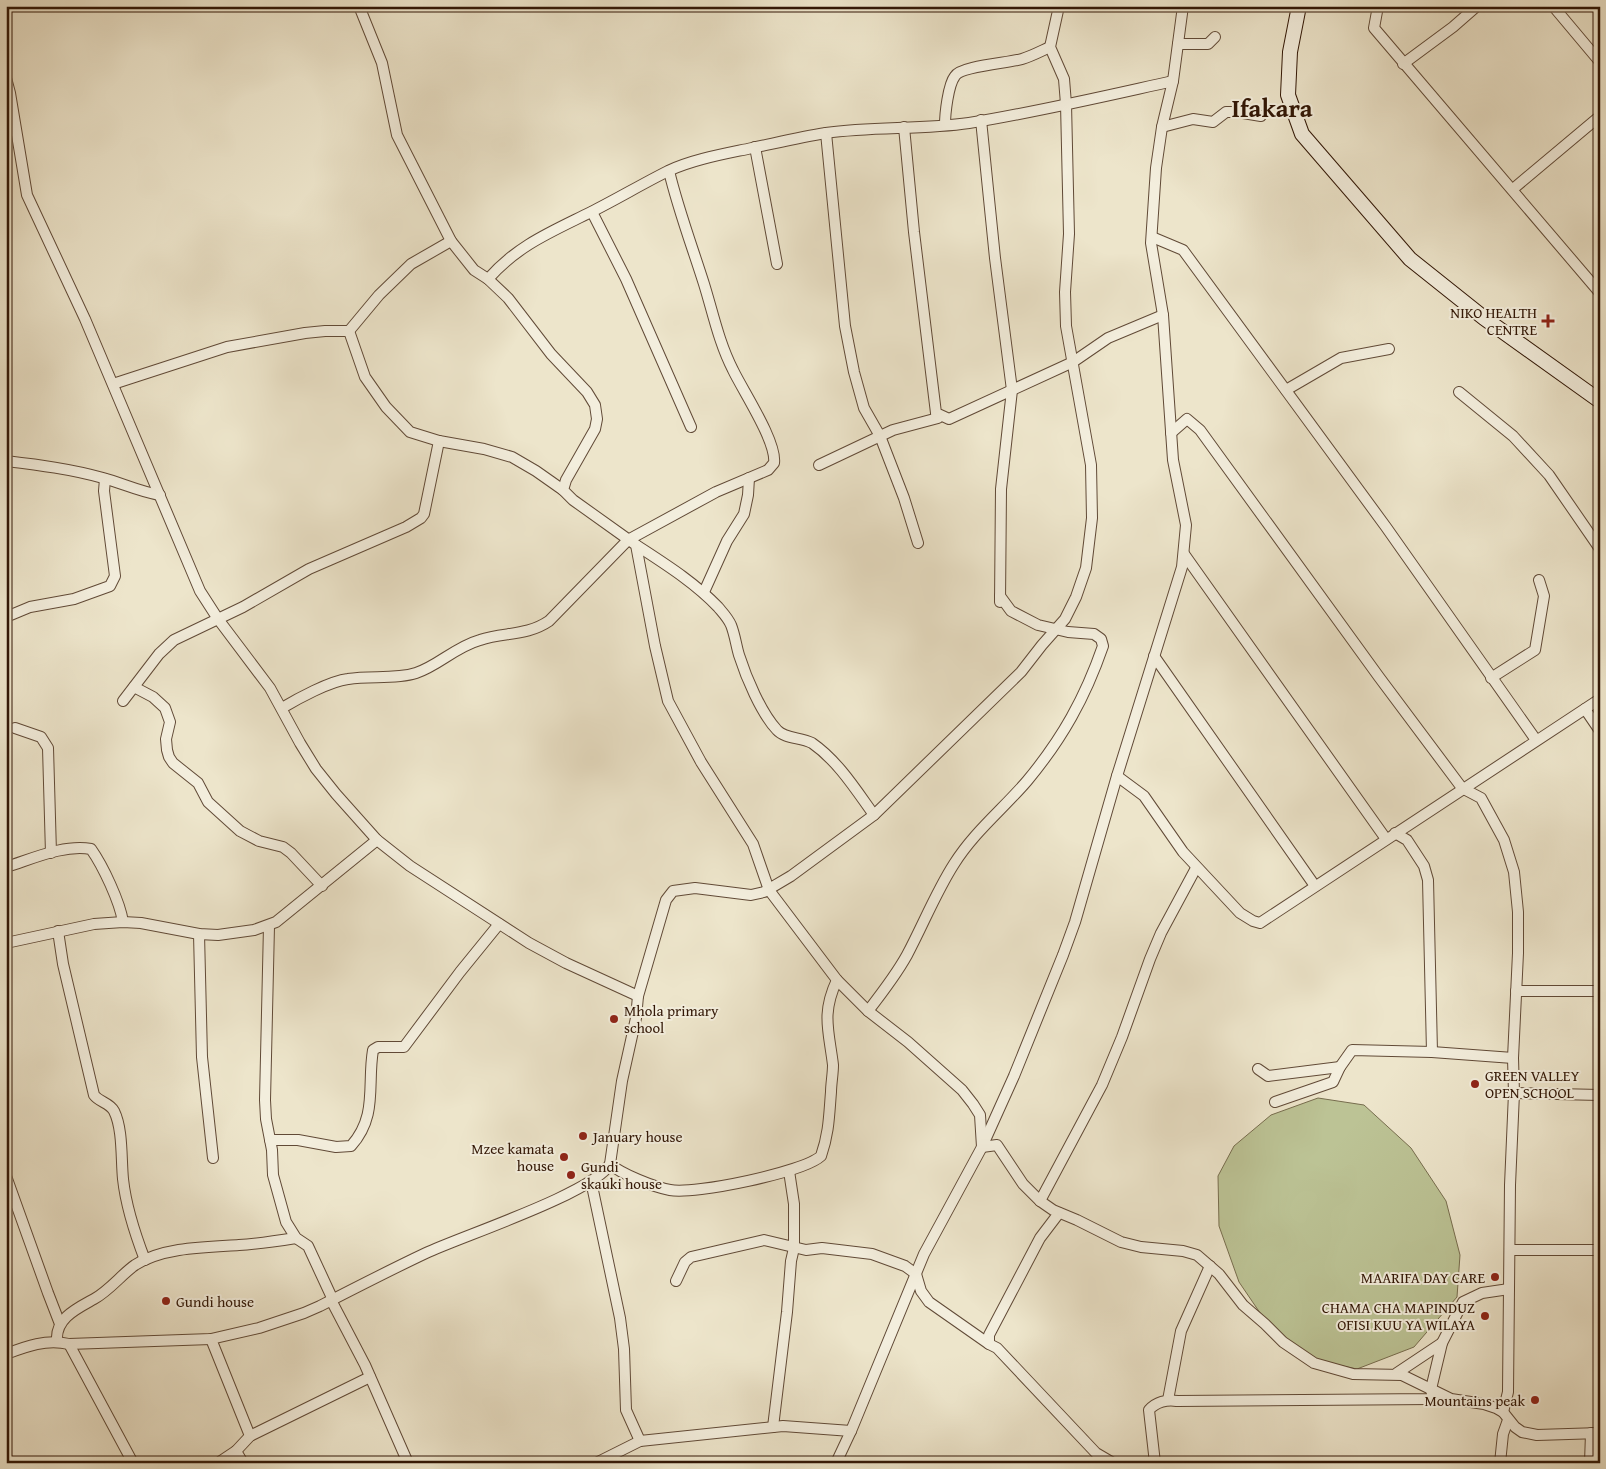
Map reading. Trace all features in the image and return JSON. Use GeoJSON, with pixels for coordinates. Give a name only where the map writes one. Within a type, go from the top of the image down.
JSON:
{"type":"FeatureCollection","features":[{"type":"Feature","properties":{"kind":"main road"},"geometry":{"type":"LineString","coordinates":[[1299,6],[1290,52],[1288,95],[1302,134],[1410,259],[1484,318],[1599,398]]}},
{"type":"Feature","properties":{"kind":"street"},"geometry":{"type":"LineString","coordinates":[[359,6],[382,63],[397,135],[451,241],[474,270],[488,279],[520,312],[551,354],[587,392],[595,405],[597,419],[595,429],[566,480],[563,490]]}},
{"type":"Feature","properties":{"kind":"street"},"geometry":{"type":"LineString","coordinates":[[6,1354],[30,1345],[57,1341],[69,1344],[211,1339],[258,1328],[304,1314],[427,1252],[560,1198],[607,1170],[610,1164],[622,1081],[636,1018],[638,996],[661,911],[673,891],[695,888],[750,895],[769,890],[791,876],[874,815],[1021,672],[1056,630],[1070,611],[1086,568],[1092,518],[1091,466],[1066,326],[1065,292],[1069,234],[1066,104],[1064,79],[1050,46],[1059,6]]}},
{"type":"Feature","properties":{"kind":"street"},"geometry":{"type":"LineString","coordinates":[[836,1463],[924,1254],[982,1147],[1014,1076],[1075,922],[1117,776],[1182,567],[1186,525],[1173,460],[1163,315],[1151,243],[1156,168],[1162,127],[1173,81],[1183,6]]}},
{"type":"Feature","properties":{"kind":"street"},"geometry":{"type":"LineString","coordinates":[[1378,6],[1374,27],[1403,64],[1513,189],[1600,293]]}},
{"type":"Feature","properties":{"kind":"street"},"geometry":{"type":"LineString","coordinates":[[1403,64],[1478,6]]}},
{"type":"Feature","properties":{"kind":"street"},"geometry":{"type":"LineString","coordinates":[[1552,6],[1600,62]]}},
{"type":"Feature","properties":{"kind":"street"},"geometry":{"type":"LineString","coordinates":[[1178,44],[1208,44],[1215,37]]}},
{"type":"Feature","properties":{"kind":"street"},"geometry":{"type":"LineString","coordinates":[[945,125],[948,96],[956,74],[975,67],[1021,59],[1050,46]]}},
{"type":"Feature","properties":{"kind":"street"},"geometry":{"type":"LineString","coordinates":[[6,78],[27,195],[113,384],[200,591],[218,619],[260,674],[282,708],[316,769],[377,840],[410,866],[499,924],[566,963],[638,996]]}},
{"type":"Feature","properties":{"kind":"street"},"geometry":{"type":"LineString","coordinates":[[488,279],[514,253],[545,234],[592,212],[669,171],[694,162],[755,147],[826,133],[945,125],[981,120],[1173,81]]}},
{"type":"Feature","properties":{"kind":"street"},"geometry":{"type":"LineString","coordinates":[[1162,127],[1193,119],[1213,122],[1226,112],[1260,116]]}},
{"type":"Feature","properties":{"kind":"street"},"geometry":{"type":"LineString","coordinates":[[1513,189],[1600,116]]}},
{"type":"Feature","properties":{"kind":"street"},"geometry":{"type":"LineString","coordinates":[[868,1011],[892,980],[902,963],[954,864],[978,832],[1026,781],[1059,738],[1087,689],[1103,646],[1101,639],[1094,634],[1056,630],[1038,625],[1011,612],[1000,601],[1001,488],[1012,390],[995,258],[981,120]]}},
{"type":"Feature","properties":{"kind":"street"},"geometry":{"type":"LineString","coordinates":[[819,465],[893,430],[938,418],[914,232],[904,127]]}},
{"type":"Feature","properties":{"kind":"street"},"geometry":{"type":"LineString","coordinates":[[826,133],[847,335],[854,372],[864,408],[880,436],[904,498],[918,543]]}},
{"type":"Feature","properties":{"kind":"street"},"geometry":{"type":"LineString","coordinates":[[755,147],[777,264]]}},
{"type":"Feature","properties":{"kind":"street"},"geometry":{"type":"LineString","coordinates":[[282,708],[339,680],[408,675],[420,672],[457,649],[478,640],[536,629],[549,621],[632,543],[716,492],[772,466],[774,454],[733,370],[716,328],[677,203],[669,171]]}},
{"type":"Feature","properties":{"kind":"street"},"geometry":{"type":"LineString","coordinates":[[592,212],[626,280],[691,427]]}},
{"type":"Feature","properties":{"kind":"street"},"geometry":{"type":"LineString","coordinates":[[1152,236],[1182,250],[1386,528],[1490,678],[1536,740]]}},
{"type":"Feature","properties":{"kind":"street"},"geometry":{"type":"LineString","coordinates":[[349,331],[379,295],[411,264],[451,241]]}},
{"type":"Feature","properties":{"kind":"street"},"geometry":{"type":"LineString","coordinates":[[936,413],[949,419],[1073,362],[1108,338],[1163,315]]}},
{"type":"Feature","properties":{"kind":"street"},"geometry":{"type":"LineString","coordinates":[[113,384],[227,347],[305,333],[349,331]]}},
{"type":"Feature","properties":{"kind":"street"},"geometry":{"type":"LineString","coordinates":[[349,331],[365,378],[386,407],[410,432],[439,442],[484,449],[512,457],[536,471],[632,543],[682,575],[704,592],[724,614],[730,624],[740,657],[756,695],[776,729],[783,734],[810,742],[819,749],[846,776],[874,815]]}},
{"type":"Feature","properties":{"kind":"street"},"geometry":{"type":"LineString","coordinates":[[1286,390],[1341,358],[1389,349]]}},
{"type":"Feature","properties":{"kind":"street"},"geometry":{"type":"LineString","coordinates":[[1459,392],[1513,436],[1549,475],[1600,550]]}},
{"type":"Feature","properties":{"kind":"street"},"geometry":{"type":"LineString","coordinates":[[1171,433],[1187,419],[1200,430],[1462,788],[1481,798],[1504,840],[1509,855],[1514,872],[1518,912],[1510,1185],[1511,1250],[1508,1392],[1500,1463]]}},
{"type":"Feature","properties":{"kind":"street"},"geometry":{"type":"LineString","coordinates":[[123,701],[159,654],[171,642],[218,619],[309,569],[406,528],[421,518],[426,508],[439,442]]}},
{"type":"Feature","properties":{"kind":"street"},"geometry":{"type":"LineString","coordinates":[[6,461],[66,469],[160,495]]}},
{"type":"Feature","properties":{"kind":"street"},"geometry":{"type":"LineString","coordinates":[[704,592],[727,541],[744,514],[749,478]]}},
{"type":"Feature","properties":{"kind":"street"},"geometry":{"type":"LineString","coordinates":[[6,616],[30,607],[74,599],[110,586],[115,576],[104,491],[105,479]]}},
{"type":"Feature","properties":{"kind":"street"},"geometry":{"type":"LineString","coordinates":[[632,543],[668,701],[701,762],[753,844],[769,890],[838,980],[868,1011],[908,1042],[962,1090],[980,1115],[982,1147]]}},
{"type":"Feature","properties":{"kind":"street"},"geometry":{"type":"LineString","coordinates":[[1184,554],[1386,840]]}},
{"type":"Feature","properties":{"kind":"street"},"geometry":{"type":"LineString","coordinates":[[1490,678],[1535,650],[1544,596],[1539,580]]}},
{"type":"Feature","properties":{"kind":"street"},"geometry":{"type":"LineString","coordinates":[[1154,656],[1314,886]]}},
{"type":"Feature","properties":{"kind":"street"},"geometry":{"type":"LineString","coordinates":[[134,687],[153,697],[165,708],[170,722],[166,739],[169,757],[173,763],[198,783],[208,802],[240,831],[259,841],[283,847],[322,886]]}},
{"type":"Feature","properties":{"kind":"street"},"geometry":{"type":"LineString","coordinates":[[1117,776],[1144,796],[1196,868],[1240,914],[1252,922],[1260,923],[1462,788],[1600,699]]}},
{"type":"Feature","properties":{"kind":"street"},"geometry":{"type":"LineString","coordinates":[[1585,709],[1600,731]]}},
{"type":"Feature","properties":{"kind":"street"},"geometry":{"type":"LineString","coordinates":[[15,728],[41,737],[48,748],[51,853]]}},
{"type":"Feature","properties":{"kind":"street"},"geometry":{"type":"LineString","coordinates":[[1395,833],[1407,840],[1424,866],[1428,880],[1432,1052]]}},
{"type":"Feature","properties":{"kind":"street"},"geometry":{"type":"LineString","coordinates":[[6,943],[94,924],[123,922],[141,923],[198,934],[236,933],[268,926],[276,922],[322,886],[377,840]]}},
{"type":"Feature","properties":{"kind":"street"},"geometry":{"type":"LineString","coordinates":[[6,867],[51,853],[83,848],[91,849],[122,912],[123,922]]}},
{"type":"Feature","properties":{"kind":"street"},"geometry":{"type":"LineString","coordinates":[[1040,1201],[1102,1085],[1122,1037],[1150,959],[1196,868]]}},
{"type":"Feature","properties":{"kind":"street"},"geometry":{"type":"LineString","coordinates":[[270,1140],[298,1140],[342,1148],[351,1146],[362,1130],[370,1106],[373,1050],[378,1047],[404,1047],[460,972],[499,924]]}},
{"type":"Feature","properties":{"kind":"street"},"geometry":{"type":"LineString","coordinates":[[268,926],[265,1100],[266,1119],[278,1196],[286,1222],[296,1238],[308,1246],[408,1463]]}},
{"type":"Feature","properties":{"kind":"street"},"geometry":{"type":"LineString","coordinates":[[58,931],[63,964],[94,1095],[97,1099],[109,1105],[115,1114],[126,1201],[145,1260]]}},
{"type":"Feature","properties":{"kind":"street"},"geometry":{"type":"LineString","coordinates":[[198,934],[202,1057],[213,1158]]}},
{"type":"Feature","properties":{"kind":"street"},"geometry":{"type":"LineString","coordinates":[[610,1164],[620,1172],[670,1190],[686,1190],[729,1185],[789,1171],[818,1159],[821,1156],[829,1127],[833,1068],[827,1033],[827,1009],[830,995],[838,980]]}},
{"type":"Feature","properties":{"kind":"street"},"geometry":{"type":"LineString","coordinates":[[1516,991],[1600,991]]}},
{"type":"Feature","properties":{"kind":"street"},"geometry":{"type":"LineString","coordinates":[[1276,1102],[1334,1082],[1340,1067],[1352,1050],[1432,1052],[1513,1058]]}},
{"type":"Feature","properties":{"kind":"street"},"geometry":{"type":"LineString","coordinates":[[1258,1069],[1268,1076],[1340,1067]]}},
{"type":"Feature","properties":{"kind":"street"},"geometry":{"type":"LineString","coordinates":[[1514,1093],[1600,1095]]}},
{"type":"Feature","properties":{"kind":"street"},"geometry":{"type":"LineString","coordinates":[[982,1147],[997,1145],[1015,1174],[1040,1201],[1053,1210],[1121,1242],[1141,1248],[1190,1252],[1197,1255],[1224,1279],[1243,1305],[1282,1342],[1314,1363],[1353,1374],[1397,1373],[1432,1394]]}},
{"type":"Feature","properties":{"kind":"street"},"geometry":{"type":"LineString","coordinates":[[773,1427],[794,1248],[794,1204],[789,1171]]}},
{"type":"Feature","properties":{"kind":"street"},"geometry":{"type":"LineString","coordinates":[[6,1176],[60,1324]]}},
{"type":"Feature","properties":{"kind":"street"},"geometry":{"type":"LineString","coordinates":[[590,1181],[620,1318],[624,1349],[626,1410],[640,1441]]}},
{"type":"Feature","properties":{"kind":"street"},"geometry":{"type":"LineString","coordinates":[[988,1344],[989,1335],[1040,1238],[1059,1213]]}},
{"type":"Feature","properties":{"kind":"street"},"geometry":{"type":"LineString","coordinates":[[57,1341],[56,1335],[60,1324],[68,1315],[102,1294],[136,1265],[154,1256],[201,1246],[241,1245],[296,1238]]}},
{"type":"Feature","properties":{"kind":"street"},"geometry":{"type":"LineString","coordinates":[[676,1281],[685,1262],[696,1255],[764,1240],[806,1250],[834,1248],[872,1254],[905,1266],[916,1274],[921,1291],[928,1302],[988,1344],[997,1348],[1096,1453],[1113,1463]]}},
{"type":"Feature","properties":{"kind":"street"},"geometry":{"type":"LineString","coordinates":[[1511,1250],[1600,1250]]}},
{"type":"Feature","properties":{"kind":"street"},"geometry":{"type":"LineString","coordinates":[[1168,1400],[1181,1332],[1210,1266]]}},
{"type":"Feature","properties":{"kind":"street"},"geometry":{"type":"LineString","coordinates":[[1432,1394],[1442,1343],[1463,1302],[1482,1293],[1509,1289]]}},
{"type":"Feature","properties":{"kind":"street"},"geometry":{"type":"LineString","coordinates":[[211,1339],[250,1436]]}},
{"type":"Feature","properties":{"kind":"street"},"geometry":{"type":"LineString","coordinates":[[1397,1373],[1442,1343]]}},
{"type":"Feature","properties":{"kind":"street"},"geometry":{"type":"LineString","coordinates":[[69,1344],[134,1463]]}},
{"type":"Feature","properties":{"kind":"street"},"geometry":{"type":"LineString","coordinates":[[218,1463],[236,1451],[250,1436],[370,1377]]}},
{"type":"Feature","properties":{"kind":"street"},"geometry":{"type":"LineString","coordinates":[[1155,1463],[1149,1410],[1154,1405],[1168,1400],[1432,1394],[1484,1404],[1506,1416],[1522,1432],[1537,1434],[1595,1433],[1590,1463]]}},
{"type":"Feature","properties":{"kind":"street"},"geometry":{"type":"LineString","coordinates":[[596,1463],[640,1441],[783,1426],[851,1431]]}},
{"type":"Feature","properties":{"kind":"street"},"geometry":{"type":"LineString","coordinates":[[236,1451],[243,1463]]}},
{"type":"Feature","properties":{"kind":"green space"},"geometry":{"type":"Polygon","coordinates":[[[1318,1098],[1364,1105],[1411,1148],[1446,1201],[1460,1255],[1457,1297],[1414,1347],[1357,1369],[1309,1359],[1271,1329],[1239,1282],[1219,1226],[1218,1176],[1234,1146],[1271,1115],[1318,1098]]]}},
{"type":"Feature","properties":{"kind":"place","name":"NIKO HEALTH CENTRE"},"geometry":{"type":"Point","coordinates":[1548,321]}},
{"type":"Feature","properties":{"kind":"place","name":"Mhola primary school"},"geometry":{"type":"Point","coordinates":[614,1019]}},
{"type":"Feature","properties":{"kind":"place","name":"GREEN VALLEY OPEN SCHOOL"},"geometry":{"type":"Point","coordinates":[1475,1084]}},
{"type":"Feature","properties":{"kind":"place","name":"January house"},"geometry":{"type":"Point","coordinates":[583,1136]}},
{"type":"Feature","properties":{"kind":"place","name":"Mzee kamata house"},"geometry":{"type":"Point","coordinates":[564,1157]}},
{"type":"Feature","properties":{"kind":"place","name":"Gundi skauki house"},"geometry":{"type":"Point","coordinates":[571,1175]}},
{"type":"Feature","properties":{"kind":"place","name":"MAARIFA DAY CARE"},"geometry":{"type":"Point","coordinates":[1495,1277]}},
{"type":"Feature","properties":{"kind":"place","name":"Gundi house"},"geometry":{"type":"Point","coordinates":[166,1301]}},
{"type":"Feature","properties":{"kind":"place","name":"CHAMA CHA MAPINDUZ OFISI KUU YA WILAYA"},"geometry":{"type":"Point","coordinates":[1485,1316]}},
{"type":"Feature","properties":{"kind":"place","name":"Mountains peak"},"geometry":{"type":"Point","coordinates":[1535,1400]}},
{"type":"Feature","properties":{"kind":"district","name":"Ifakara"},"geometry":{"type":"Point","coordinates":[1272,108]}}]}
